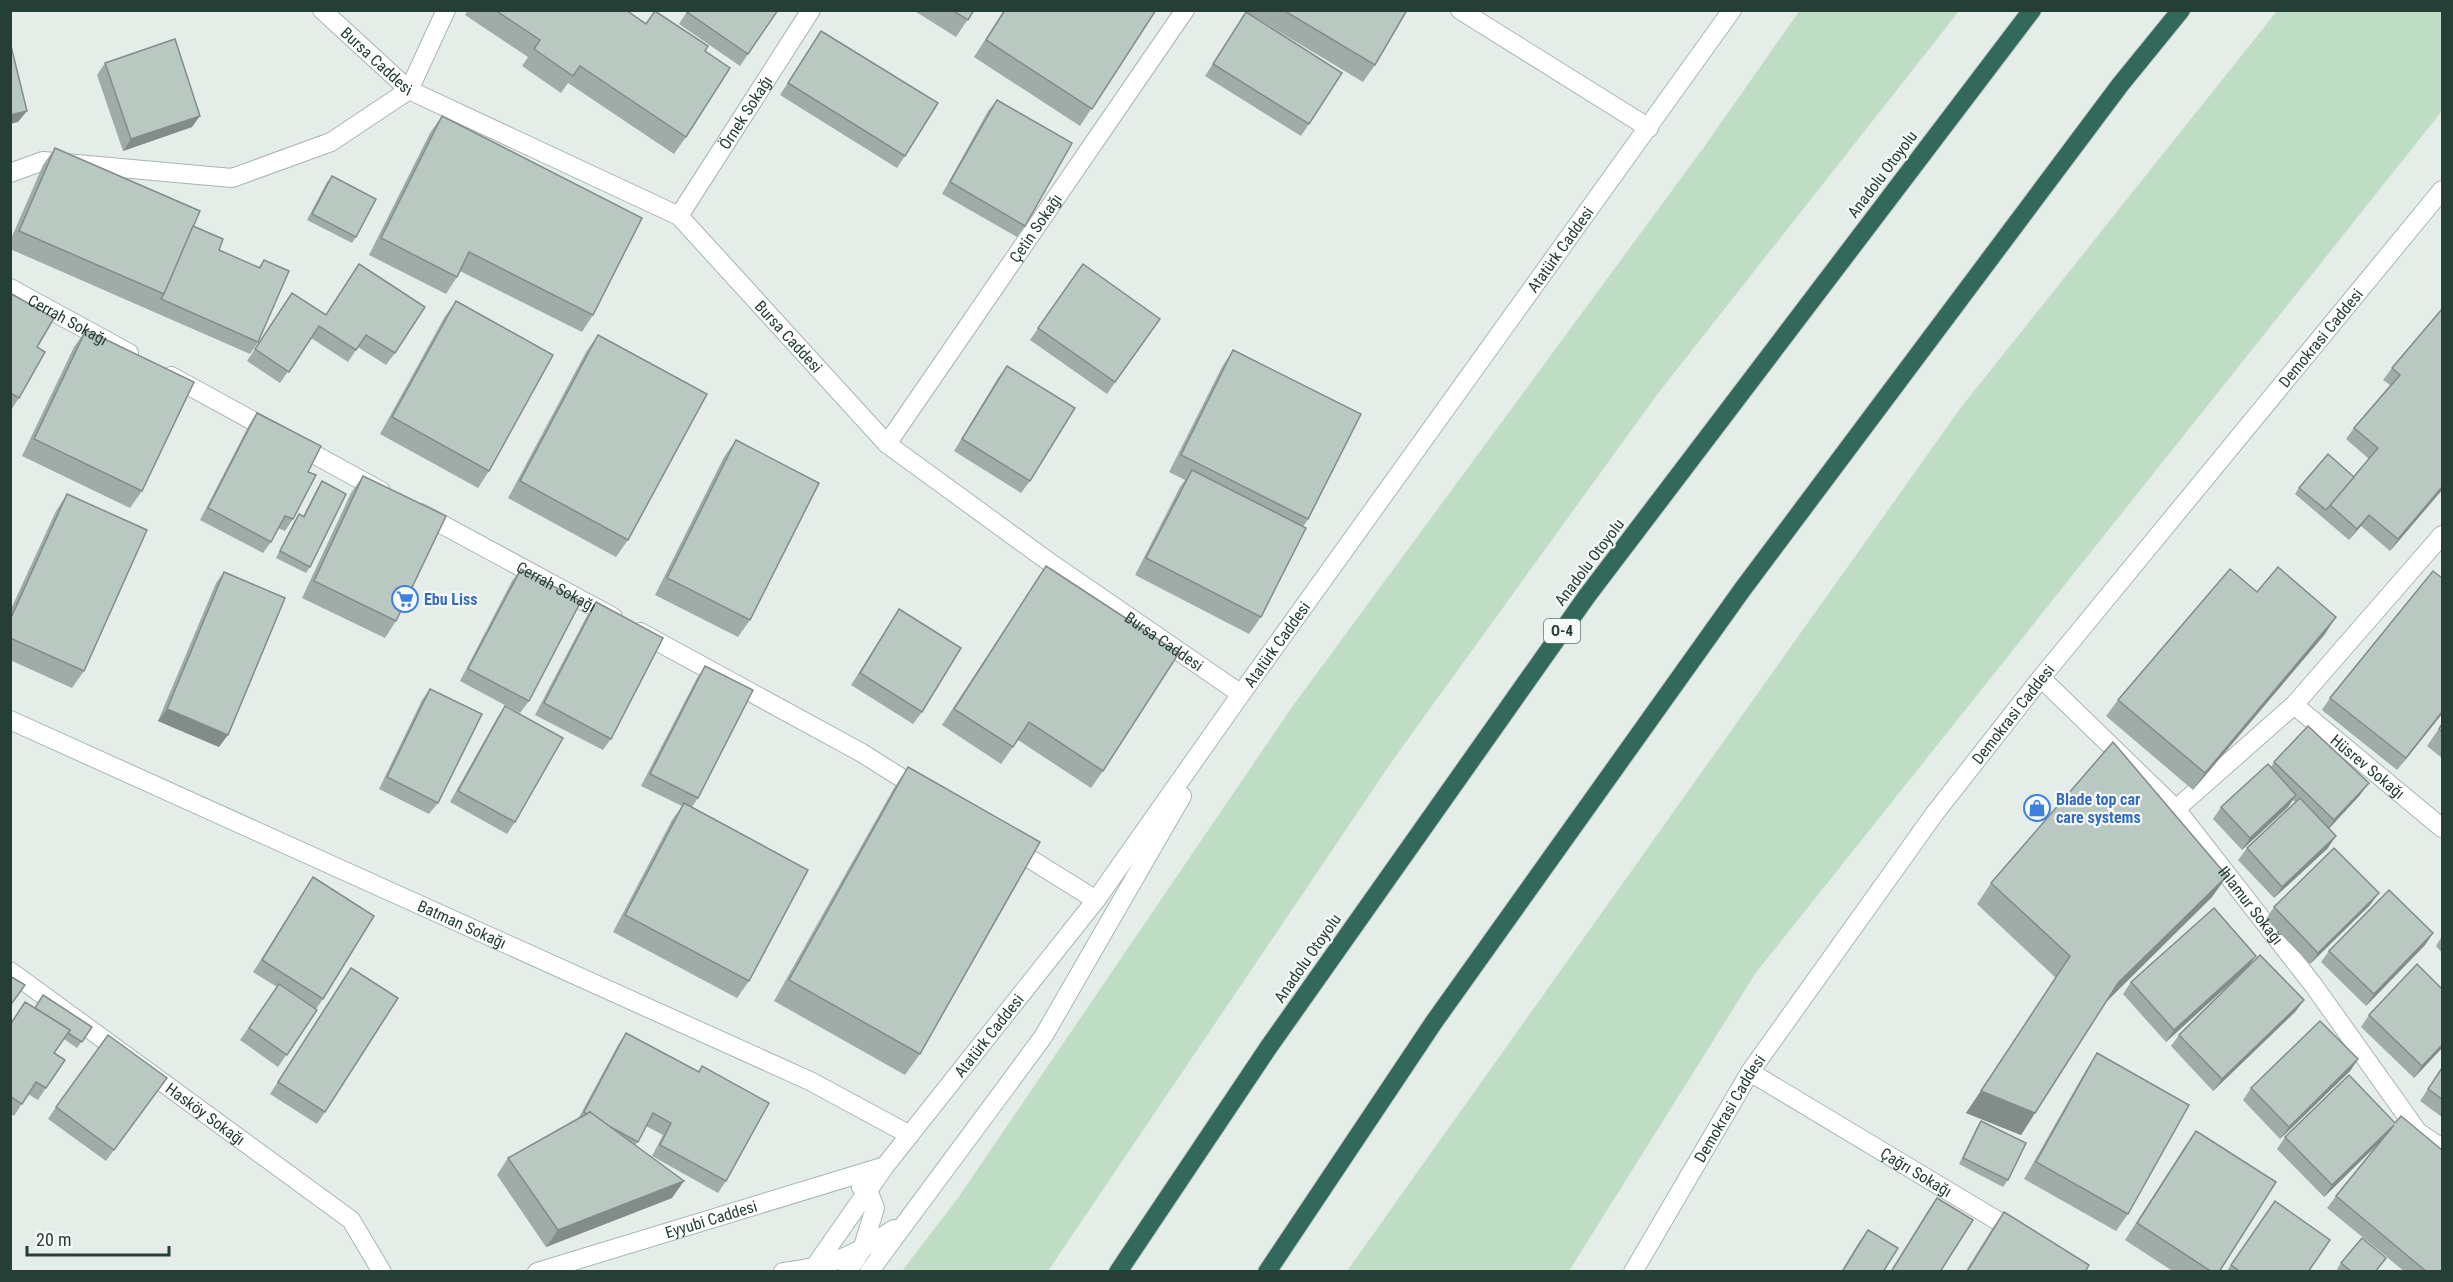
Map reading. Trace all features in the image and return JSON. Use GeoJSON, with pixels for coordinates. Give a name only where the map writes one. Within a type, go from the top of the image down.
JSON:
{"type":"FeatureCollection","features":[{"type":"Feature","properties":{"kind":"highway","name":"Anadolu Otoyolu"},"geometry":{"type":"LineString","coordinates":[[1118,1272],[1268,1048],[1587,596],[2032,10]]}},
{"type":"Feature","properties":{"kind":"highway"},"geometry":{"type":"LineString","coordinates":[[1268,1272],[1434,1022],[1742,590],[2120,85],[2181,10]]}},
{"type":"Feature","properties":{"kind":"street","name":"Bursa Caddesi"},"geometry":{"type":"LineString","coordinates":[[322,10],[409,90],[679,216],[887,444],[1052,564],[1241,693]]}},
{"type":"Feature","properties":{"kind":"street"},"geometry":{"type":"LineString","coordinates":[[10,173],[43,160],[232,178],[331,142],[409,90],[446,10]]}},
{"type":"Feature","properties":{"kind":"street","name":"Örnek Sokağı"},"geometry":{"type":"LineString","coordinates":[[679,216],[811,10]]}},
{"type":"Feature","properties":{"kind":"street","name":"Çetin Sokağı"},"geometry":{"type":"LineString","coordinates":[[887,444],[1185,10]]}},
{"type":"Feature","properties":{"kind":"street"},"geometry":{"type":"LineString","coordinates":[[1460,10],[1649,128]]}},
{"type":"Feature","properties":{"kind":"street","name":"Atatürk Caddesi"},"geometry":{"type":"LineString","coordinates":[[812,1270],[885,1166],[1096,900],[1241,693],[1732,10]]}},
{"type":"Feature","properties":{"kind":"street","name":"Demokrasi Caddesi"},"geometry":{"type":"LineString","coordinates":[[1633,1272],[1750,1072],[1935,813],[2041,678],[2442,192]]}},
{"type":"Feature","properties":{"kind":"street","name":"Cerrah Sokağı"},"geometry":{"type":"LineString","coordinates":[[10,288],[862,753],[940,802]]}},
{"type":"Feature","properties":{"kind":"street"},"geometry":{"type":"LineString","coordinates":[[2176,809],[2294,705],[2442,535]]}},
{"type":"Feature","properties":{"kind":"street","name":"Ihlamur Sokağı"},"geometry":{"type":"LineString","coordinates":[[2041,678],[2176,809],[2314,986],[2418,1132],[2442,1148]]}},
{"type":"Feature","properties":{"kind":"street"},"geometry":{"type":"LineString","coordinates":[[869,1272],[1043,1036],[1241,693]]}},
{"type":"Feature","properties":{"kind":"street","name":"Hüsrev Sokağı"},"geometry":{"type":"LineString","coordinates":[[2294,705],[2442,828]]}},
{"type":"Feature","properties":{"kind":"street","name":"Batman Sokağı"},"geometry":{"type":"LineString","coordinates":[[10,720],[810,1081],[910,1135]]}},
{"type":"Feature","properties":{"kind":"street"},"geometry":{"type":"LineString","coordinates":[[998,839],[1096,900]]}},
{"type":"Feature","properties":{"kind":"street","name":"Hasköy Sokağı"},"geometry":{"type":"LineString","coordinates":[[10,971],[351,1220],[382,1272]]}},
{"type":"Feature","properties":{"kind":"street","name":"Çağrı Sokağı"},"geometry":{"type":"LineString","coordinates":[[1750,1072],[2031,1241]]}},
{"type":"Feature","properties":{"kind":"street","name":"Eyyubi Caddesi"},"geometry":{"type":"LineString","coordinates":[[537,1272],[885,1166]]}},
{"type":"Feature","properties":{"kind":"street"},"geometry":{"type":"LineString","coordinates":[[844,1178],[868,1190],[875,1208],[862,1250],[847,1272]]}},
{"type":"Feature","properties":{"kind":"street"},"geometry":{"type":"LineString","coordinates":[[783,1272],[812,1270],[862,1250],[906,1221]]}},
{"type":"Feature","properties":{"kind":"green space"},"geometry":{"type":"Polygon","coordinates":[[[1800,10],[1959,11],[1656,396],[1395,757],[1048,1271],[902,1271],[958,1198],[1292,707],[1704,147],[1800,10]]]}},
{"type":"Feature","properties":{"kind":"green space"},"geometry":{"type":"Polygon","coordinates":[[[2277,11],[2442,11],[2442,111],[1755,974],[1569,1271],[1347,1271],[1962,406],[2277,11]]]}},
{"type":"Feature","properties":{"kind":"building"},"geometry":{"type":"Polygon","coordinates":[[[495,10],[626,10],[646,24],[655,11],[708,46],[705,51],[730,68],[686,137],[580,66],[573,76],[534,49],[540,40],[495,10]]]}},
{"type":"Feature","properties":{"kind":"building"},"geometry":{"type":"Polygon","coordinates":[[[688,10],[778,10],[748,54],[687,12],[688,10]]]}},
{"type":"Feature","properties":{"kind":"building"},"geometry":{"type":"Polygon","coordinates":[[[952,10],[974,10],[968,20],[952,10]]]}},
{"type":"Feature","properties":{"kind":"building"},"geometry":{"type":"Polygon","coordinates":[[[1005,10],[1156,10],[1092,109],[986,40],[1005,10]]]}},
{"type":"Feature","properties":{"kind":"building"},"geometry":{"type":"Polygon","coordinates":[[[1283,10],[1407,10],[1375,65],[1283,10]]]}},
{"type":"Feature","properties":{"kind":"building"},"geometry":{"type":"Polygon","coordinates":[[[1246,12],[1342,73],[1309,124],[1213,64],[1246,12]]]}},
{"type":"Feature","properties":{"kind":"building"},"geometry":{"type":"Polygon","coordinates":[[[821,31],[938,103],[905,156],[788,83],[821,31]]]}},
{"type":"Feature","properties":{"kind":"building"},"geometry":{"type":"Polygon","coordinates":[[[175,39],[200,116],[131,139],[105,63],[175,39]]]}},
{"type":"Feature","properties":{"kind":"building"},"geometry":{"type":"Polygon","coordinates":[[[10,42],[27,111],[10,115],[10,42]]]}},
{"type":"Feature","properties":{"kind":"building"},"geometry":{"type":"Polygon","coordinates":[[[997,100],[1072,143],[1025,226],[950,182],[997,100]]]}},
{"type":"Feature","properties":{"kind":"building"},"geometry":{"type":"Polygon","coordinates":[[[442,116],[642,218],[593,315],[469,252],[457,277],[381,238],[442,116]]]}},
{"type":"Feature","properties":{"kind":"building"},"geometry":{"type":"Polygon","coordinates":[[[55,148],[200,211],[164,294],[19,231],[55,148]]]}},
{"type":"Feature","properties":{"kind":"building"},"geometry":{"type":"Polygon","coordinates":[[[332,176],[376,199],[356,237],[312,214],[332,176]]]}},
{"type":"Feature","properties":{"kind":"building"},"geometry":{"type":"Polygon","coordinates":[[[193,226],[223,239],[219,250],[260,268],[264,260],[289,271],[258,342],[161,299],[193,226]]]}},
{"type":"Feature","properties":{"kind":"building"},"geometry":{"type":"Polygon","coordinates":[[[359,264],[425,307],[395,353],[366,335],[356,350],[319,326],[289,372],[255,349],[292,293],[326,315],[359,264]]]}},
{"type":"Feature","properties":{"kind":"building"},"geometry":{"type":"Polygon","coordinates":[[[1083,264],[1160,319],[1115,382],[1038,328],[1083,264]]]}},
{"type":"Feature","properties":{"kind":"building"},"geometry":{"type":"Polygon","coordinates":[[[10,293],[54,318],[37,347],[45,352],[19,398],[10,393],[10,293]]]}},
{"type":"Feature","properties":{"kind":"building"},"geometry":{"type":"Polygon","coordinates":[[[456,301],[553,355],[489,471],[392,417],[456,301]]]}},
{"type":"Feature","properties":{"kind":"building"},"geometry":{"type":"Polygon","coordinates":[[[2442,309],[2442,487],[2398,539],[2369,515],[2357,529],[2330,505],[2378,448],[2354,428],[2400,375],[2392,368],[2442,309]]]}},
{"type":"Feature","properties":{"kind":"building"},"geometry":{"type":"Polygon","coordinates":[[[86,330],[194,382],[142,491],[34,439],[86,330]]]}},
{"type":"Feature","properties":{"kind":"building"},"geometry":{"type":"Polygon","coordinates":[[[598,335],[707,394],[628,540],[520,481],[598,335]]]}},
{"type":"Feature","properties":{"kind":"building"},"geometry":{"type":"Polygon","coordinates":[[[1233,350],[1361,414],[1308,519],[1181,455],[1233,350]]]}},
{"type":"Feature","properties":{"kind":"building"},"geometry":{"type":"Polygon","coordinates":[[[1007,366],[1075,408],[1030,481],[962,439],[1007,366]]]}},
{"type":"Feature","properties":{"kind":"building"},"geometry":{"type":"Polygon","coordinates":[[[257,413],[321,446],[308,472],[316,475],[293,519],[285,516],[271,542],[208,508],[257,413]]]}},
{"type":"Feature","properties":{"kind":"building"},"geometry":{"type":"Polygon","coordinates":[[[736,440],[819,483],[750,620],[667,578],[736,440]]]}},
{"type":"Feature","properties":{"kind":"building"},"geometry":{"type":"Polygon","coordinates":[[[2328,454],[2354,477],[2326,510],[2299,488],[2328,454]]]}},
{"type":"Feature","properties":{"kind":"building"},"geometry":{"type":"Polygon","coordinates":[[[1192,470],[1306,528],[1261,617],[1146,558],[1192,470]]]}},
{"type":"Feature","properties":{"kind":"building"},"geometry":{"type":"Polygon","coordinates":[[[363,476],[446,516],[396,621],[314,581],[363,476]]]}},
{"type":"Feature","properties":{"kind":"building"},"geometry":{"type":"Polygon","coordinates":[[[322,481],[346,494],[310,567],[280,551],[299,514],[304,517],[322,481]]]}},
{"type":"Feature","properties":{"kind":"building"},"geometry":{"type":"Polygon","coordinates":[[[67,494],[147,530],[84,671],[10,638],[10,620],[67,494]]]}},
{"type":"Feature","properties":{"kind":"building"},"geometry":{"type":"Polygon","coordinates":[[[1046,566],[1179,653],[1103,771],[1029,722],[1013,747],[954,709],[1046,566]]]}},
{"type":"Feature","properties":{"kind":"building"},"geometry":{"type":"Polygon","coordinates":[[[2278,567],[2336,617],[2205,773],[2118,700],[2230,569],[2257,592],[2278,567]]]}},
{"type":"Feature","properties":{"kind":"building"},"geometry":{"type":"Polygon","coordinates":[[[521,569],[581,601],[529,701],[468,669],[521,569]]]}},
{"type":"Feature","properties":{"kind":"building"},"geometry":{"type":"Polygon","coordinates":[[[2433,571],[2442,578],[2442,712],[2406,758],[2330,698],[2433,571]]]}},
{"type":"Feature","properties":{"kind":"building"},"geometry":{"type":"Polygon","coordinates":[[[224,572],[285,598],[228,735],[167,709],[224,572]]]}},
{"type":"Feature","properties":{"kind":"building"},"geometry":{"type":"Polygon","coordinates":[[[596,602],[663,638],[611,739],[544,703],[596,602]]]}},
{"type":"Feature","properties":{"kind":"building"},"geometry":{"type":"Polygon","coordinates":[[[899,609],[961,648],[922,712],[860,673],[899,609]]]}},
{"type":"Feature","properties":{"kind":"building"},"geometry":{"type":"Polygon","coordinates":[[[705,666],[753,690],[698,798],[650,774],[705,666]]]}},
{"type":"Feature","properties":{"kind":"building"},"geometry":{"type":"Polygon","coordinates":[[[430,689],[482,714],[438,803],[387,777],[430,689]]]}},
{"type":"Feature","properties":{"kind":"building"},"geometry":{"type":"Polygon","coordinates":[[[505,706],[563,738],[515,822],[458,791],[505,706]]]}},
{"type":"Feature","properties":{"kind":"building"},"geometry":{"type":"Polygon","coordinates":[[[2308,726],[2369,783],[2334,820],[2274,762],[2308,726]]]}},
{"type":"Feature","properties":{"kind":"building"},"geometry":{"type":"Polygon","coordinates":[[[2113,742],[2227,876],[2118,983],[2035,1113],[1981,1091],[2070,956],[1991,883],[2113,742]]]}},
{"type":"Feature","properties":{"kind":"building"},"geometry":{"type":"Polygon","coordinates":[[[2268,764],[2296,795],[2250,838],[2221,807],[2268,764]]]}},
{"type":"Feature","properties":{"kind":"building"},"geometry":{"type":"Polygon","coordinates":[[[908,767],[1040,842],[920,1054],[789,980],[908,767]]]}},
{"type":"Feature","properties":{"kind":"building"},"geometry":{"type":"Polygon","coordinates":[[[2300,798],[2336,836],[2282,887],[2247,848],[2300,798]]]}},
{"type":"Feature","properties":{"kind":"building"},"geometry":{"type":"Polygon","coordinates":[[[684,803],[808,870],[749,981],[625,915],[684,803]]]}},
{"type":"Feature","properties":{"kind":"building"},"geometry":{"type":"Polygon","coordinates":[[[2334,848],[2379,893],[2318,953],[2274,907],[2334,848]]]}},
{"type":"Feature","properties":{"kind":"building"},"geometry":{"type":"Polygon","coordinates":[[[313,877],[374,916],[323,999],[262,960],[313,877]]]}},
{"type":"Feature","properties":{"kind":"building"},"geometry":{"type":"Polygon","coordinates":[[[2389,890],[2433,933],[2374,994],[2329,951],[2389,890]]]}},
{"type":"Feature","properties":{"kind":"building"},"geometry":{"type":"Polygon","coordinates":[[[2214,908],[2256,956],[2174,1030],[2131,982],[2214,908]]]}},
{"type":"Feature","properties":{"kind":"building"},"geometry":{"type":"Polygon","coordinates":[[[2260,955],[2304,1000],[2222,1079],[2179,1035],[2260,955]]]}},
{"type":"Feature","properties":{"kind":"building"},"geometry":{"type":"Polygon","coordinates":[[[2417,964],[2442,989],[2442,1045],[2422,1066],[2369,1015],[2417,964]]]}},
{"type":"Feature","properties":{"kind":"building"},"geometry":{"type":"Polygon","coordinates":[[[351,968],[398,998],[325,1112],[278,1082],[351,968]]]}},
{"type":"Feature","properties":{"kind":"building"},"geometry":{"type":"Polygon","coordinates":[[[10,976],[25,985],[10,1006],[10,976]]]}},
{"type":"Feature","properties":{"kind":"building"},"geometry":{"type":"Polygon","coordinates":[[[279,984],[317,1010],[287,1055],[249,1028],[279,984]]]}},
{"type":"Feature","properties":{"kind":"building"},"geometry":{"type":"Polygon","coordinates":[[[43,995],[92,1027],[82,1042],[68,1033],[70,1030],[35,1008],[43,995]]]}},
{"type":"Feature","properties":{"kind":"building"},"geometry":{"type":"Polygon","coordinates":[[[25,1002],[70,1030],[54,1053],[65,1060],[46,1088],[36,1082],[22,1104],[10,1096],[10,1025],[25,1002]]]}},
{"type":"Feature","properties":{"kind":"building"},"geometry":{"type":"Polygon","coordinates":[[[2320,1021],[2358,1059],[2289,1127],[2251,1088],[2320,1021]]]}},
{"type":"Feature","properties":{"kind":"building"},"geometry":{"type":"Polygon","coordinates":[[[626,1033],[699,1072],[702,1066],[769,1103],[726,1181],[660,1145],[671,1123],[653,1113],[638,1142],[607,1125],[590,1112],[587,1114],[584,1112],[626,1033]]]}},
{"type":"Feature","properties":{"kind":"building"},"geometry":{"type":"Polygon","coordinates":[[[108,1035],[167,1078],[114,1150],[56,1107],[108,1035]]]}},
{"type":"Feature","properties":{"kind":"building"},"geometry":{"type":"Polygon","coordinates":[[[2097,1053],[2189,1105],[2128,1214],[2036,1162],[2097,1053]]]}},
{"type":"Feature","properties":{"kind":"building"},"geometry":{"type":"Polygon","coordinates":[[[2442,1068],[2442,1099],[2428,1089],[2442,1068]]]}},
{"type":"Feature","properties":{"kind":"building"},"geometry":{"type":"Polygon","coordinates":[[[2349,1075],[2395,1123],[2401,1116],[2442,1150],[2442,1272],[2427,1272],[2336,1196],[2394,1125],[2332,1185],[2285,1137],[2349,1075]]]}},
{"type":"Feature","properties":{"kind":"building"},"geometry":{"type":"Polygon","coordinates":[[[590,1112],[684,1181],[558,1230],[508,1158],[590,1112]]]}},
{"type":"Feature","properties":{"kind":"building"},"geometry":{"type":"Polygon","coordinates":[[[1981,1121],[2026,1143],[2008,1180],[1963,1158],[1981,1121]]]}},
{"type":"Feature","properties":{"kind":"building"},"geometry":{"type":"Polygon","coordinates":[[[2196,1131],[2276,1182],[2219,1272],[2212,1272],[2137,1223],[2196,1131]]]}},
{"type":"Feature","properties":{"kind":"building"},"geometry":{"type":"Polygon","coordinates":[[[1937,1198],[1973,1220],[1940,1272],[1891,1272],[1937,1198]]]}},
{"type":"Feature","properties":{"kind":"building"},"geometry":{"type":"Polygon","coordinates":[[[2275,1201],[2330,1240],[2308,1272],[2241,1272],[2231,1265],[2275,1201]]]}},
{"type":"Feature","properties":{"kind":"building"},"geometry":{"type":"Polygon","coordinates":[[[2004,1212],[2089,1265],[2085,1272],[1967,1272],[2004,1212]]]}},
{"type":"Feature","properties":{"kind":"building"},"geometry":{"type":"Polygon","coordinates":[[[1868,1230],[1898,1248],[1883,1272],[1842,1272],[1868,1230]]]}},
{"type":"Feature","properties":{"kind":"building"},"geometry":{"type":"Polygon","coordinates":[[[2362,1238],[2386,1258],[2375,1272],[2352,1272],[2341,1263],[2362,1238]]]}},
{"type":"Feature","properties":{"kind":"place","name":"Ebu Liss"},"geometry":{"type":"Point","coordinates":[405,599]}},
{"type":"Feature","properties":{"kind":"place","name":"Blade top car care systems"},"geometry":{"type":"Point","coordinates":[2037,808]}}]}
